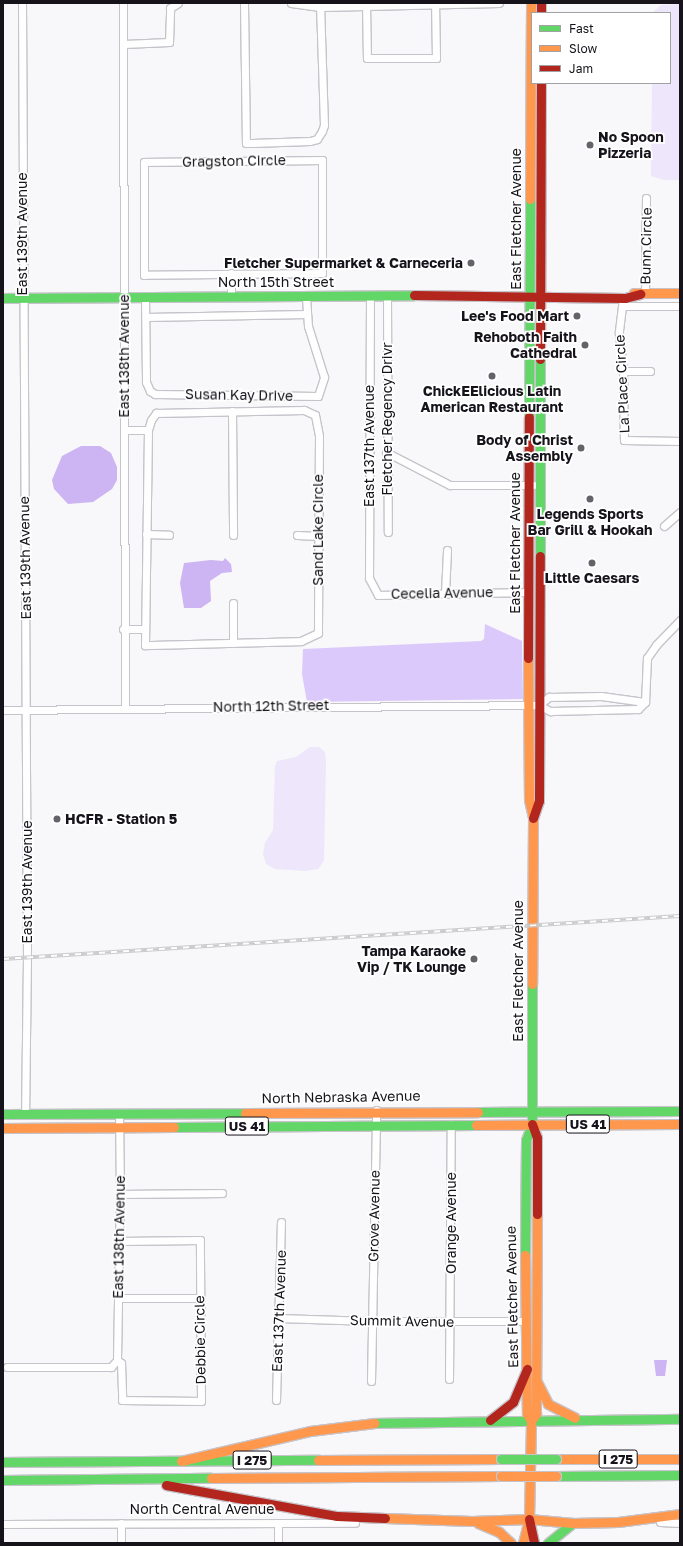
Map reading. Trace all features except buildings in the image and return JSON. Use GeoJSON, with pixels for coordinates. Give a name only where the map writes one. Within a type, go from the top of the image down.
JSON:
{"type":"FeatureCollection","features":[{"type":"Feature","properties":{"kind":"main road","name":"East Fletcher Avenue"},"geometry":{"type":"LineString","coordinates":[[531,3],[528,800],[533,818],[532,1124],[537,1138],[536,1414],[531,1421]]}},
{"type":"Feature","properties":{"kind":"main road","name":"East Fletcher Avenue"},"geometry":{"type":"LineString","coordinates":[[533,818],[539,801],[539,485],[544,295],[541,156],[542,84]]}},
{"type":"Feature","properties":{"kind":"main road"},"geometry":{"type":"LineString","coordinates":[[531,102],[542,103]]}},
{"type":"Feature","properties":{"kind":"main road"},"geometry":{"type":"LineString","coordinates":[[531,156],[541,156]]}},
{"type":"Feature","properties":{"kind":"main road","name":"North 15th Street"},"geometry":{"type":"LineString","coordinates":[[544,295],[563,292],[625,291],[642,294],[680,293]]}},
{"type":"Feature","properties":{"kind":"main road","name":"North 15th Street"},"geometry":{"type":"LineString","coordinates":[[3,298],[544,295],[564,298],[623,302],[642,294]]}},
{"type":"Feature","properties":{"kind":"main road"},"geometry":{"type":"LineString","coordinates":[[529,592],[535,613],[535,642],[540,660]]}},
{"type":"Feature","properties":{"kind":"main road","name":"North Nebraska Avenue"},"geometry":{"type":"LineString","coordinates":[[3,1114],[338,1112],[376,1110],[680,1111]]}},
{"type":"Feature","properties":{"kind":"main road"},"geometry":{"type":"LineString","coordinates":[[166,1127],[212,1119],[237,1119],[250,1112]]}},
{"type":"Feature","properties":{"kind":"main road"},"geometry":{"type":"LineString","coordinates":[[271,1126],[277,1119],[324,1117],[338,1112]]}},
{"type":"Feature","properties":{"kind":"main road","name":"North Nebraska Avenue"},"geometry":{"type":"LineString","coordinates":[[3,1128],[451,1124],[680,1124]]}},
{"type":"Feature","properties":{"kind":"main road","name":"East Fletcher Avenue"},"geometry":{"type":"LineString","coordinates":[[523,1543],[529,1519],[531,1421],[527,1414],[526,1140],[532,1124]]}},
{"type":"Feature","properties":{"kind":"main road"},"geometry":{"type":"LineString","coordinates":[[490,1420],[514,1402],[527,1369]]}},
{"type":"Feature","properties":{"kind":"main road"},"geometry":{"type":"LineString","coordinates":[[536,1380],[548,1404],[577,1419]]}},
{"type":"Feature","properties":{"kind":"main road"},"geometry":{"type":"LineString","coordinates":[[181,1461],[353,1424],[490,1420],[531,1421],[577,1419],[680,1419]]}},
{"type":"Feature","properties":{"kind":"main road","name":"I 275"},"geometry":{"type":"LineString","coordinates":[[3,1462],[501,1459],[680,1460]]}},
{"type":"Feature","properties":{"kind":"main road","name":"I 275"},"geometry":{"type":"LineString","coordinates":[[3,1480],[680,1475]]}},
{"type":"Feature","properties":{"kind":"main road"},"geometry":{"type":"LineString","coordinates":[[134,1479],[307,1512],[400,1519],[472,1521],[529,1519],[573,1523],[679,1520]]}},
{"type":"Feature","properties":{"kind":"main road","name":"East Fletcher Avenue"},"geometry":{"type":"LineString","coordinates":[[529,1519],[533,1530],[534,1543]]}},
{"type":"Feature","properties":{"kind":"main road"},"geometry":{"type":"LineString","coordinates":[[472,1521],[494,1529],[511,1543]]}},
{"type":"Feature","properties":{"kind":"main road"},"geometry":{"type":"LineString","coordinates":[[548,1543],[573,1523]]}},
{"type":"Feature","properties":{"kind":"street","name":"East 139th Avenue"},"geometry":{"type":"LineString","coordinates":[[22,3],[22,297],[26,709],[25,1114]]}},
{"type":"Feature","properties":{"kind":"street","name":"East 138th Avenue"},"geometry":{"type":"LineString","coordinates":[[123,3],[123,629],[125,708]]}},
{"type":"Feature","properties":{"kind":"street"},"geometry":{"type":"LineString","coordinates":[[124,44],[170,42],[170,8],[178,3]]}},
{"type":"Feature","properties":{"kind":"street"},"geometry":{"type":"LineString","coordinates":[[244,3],[246,143],[252,144],[310,141],[317,139],[322,130],[324,125],[320,5]]}},
{"type":"Feature","properties":{"kind":"street"},"geometry":{"type":"LineString","coordinates":[[291,3],[320,5],[499,3]]}},
{"type":"Feature","properties":{"kind":"street"},"geometry":{"type":"LineString","coordinates":[[366,5],[366,58],[436,58],[436,4]]}},
{"type":"Feature","properties":{"kind":"street","name":"Gragston Circle"},"geometry":{"type":"LineString","coordinates":[[322,160],[322,273],[231,272],[144,275],[144,162],[322,160]]}},
{"type":"Feature","properties":{"kind":"street","name":"Bunn Circle"},"geometry":{"type":"LineString","coordinates":[[642,294],[646,198]]}},
{"type":"Feature","properties":{"kind":"street"},"geometry":{"type":"LineString","coordinates":[[231,272],[231,296]]}},
{"type":"Feature","properties":{"kind":"street","name":"Susan Kay Drive"},"geometry":{"type":"LineString","coordinates":[[145,297],[146,382],[150,391],[155,394],[318,396],[324,377],[308,326],[306,296]]}},
{"type":"Feature","properties":{"kind":"street","name":"East 137th Avenue"},"geometry":{"type":"LineString","coordinates":[[370,296],[369,578],[378,594]]}},
{"type":"Feature","properties":{"kind":"street","name":"Fletcher Regency Drivr"},"geometry":{"type":"LineString","coordinates":[[387,296],[386,452],[388,532]]}},
{"type":"Feature","properties":{"kind":"street"},"geometry":{"type":"LineString","coordinates":[[623,302],[680,306]]}},
{"type":"Feature","properties":{"kind":"street","name":"La Place Circle"},"geometry":{"type":"LineString","coordinates":[[623,302],[619,333],[623,371],[624,440],[680,440]]}},
{"type":"Feature","properties":{"kind":"street"},"geometry":{"type":"LineString","coordinates":[[146,317],[307,314]]}},
{"type":"Feature","properties":{"kind":"street"},"geometry":{"type":"LineString","coordinates":[[623,371],[650,371]]}},
{"type":"Feature","properties":{"kind":"street","name":"Sand Lake Circle"},"geometry":{"type":"LineString","coordinates":[[304,410],[315,415],[318,436],[318,633],[301,641],[145,645],[144,630],[148,430],[156,413],[304,410]]}},
{"type":"Feature","properties":{"kind":"street"},"geometry":{"type":"LineString","coordinates":[[232,411],[233,535]]}},
{"type":"Feature","properties":{"kind":"street"},"geometry":{"type":"LineString","coordinates":[[124,430],[148,430]]}},
{"type":"Feature","properties":{"kind":"street"},"geometry":{"type":"LineString","coordinates":[[386,452],[450,485],[539,485]]}},
{"type":"Feature","properties":{"kind":"street"},"geometry":{"type":"LineString","coordinates":[[664,526],[680,512]]}},
{"type":"Feature","properties":{"kind":"street"},"geometry":{"type":"LineString","coordinates":[[146,534],[169,535]]}},
{"type":"Feature","properties":{"kind":"street"},"geometry":{"type":"LineString","coordinates":[[297,535],[318,536]]}},
{"type":"Feature","properties":{"kind":"street"},"geometry":{"type":"LineString","coordinates":[[445,593],[446,550]]}},
{"type":"Feature","properties":{"kind":"street","name":"Cecelia Avenue"},"geometry":{"type":"LineString","coordinates":[[378,594],[529,592]]}},
{"type":"Feature","properties":{"kind":"street"},"geometry":{"type":"LineString","coordinates":[[233,603],[233,643]]}},
{"type":"Feature","properties":{"kind":"street"},"geometry":{"type":"LineString","coordinates":[[539,705],[549,697],[608,696],[645,702],[647,658],[656,645],[680,620]]}},
{"type":"Feature","properties":{"kind":"street"},"geometry":{"type":"LineString","coordinates":[[123,629],[144,630]]}},
{"type":"Feature","properties":{"kind":"street","name":"North 12th Street"},"geometry":{"type":"LineString","coordinates":[[3,710],[529,704],[539,705],[550,711],[638,709],[645,702]]}},
{"type":"Feature","properties":{"kind":"street","name":"Grove Avenue"},"geometry":{"type":"LineString","coordinates":[[371,1381],[376,1110]]}},
{"type":"Feature","properties":{"kind":"street","name":"East 138th Avenue"},"geometry":{"type":"LineString","coordinates":[[117,1360],[120,1194],[118,1113]]}},
{"type":"Feature","properties":{"kind":"street","name":"Orange Avenue"},"geometry":{"type":"LineString","coordinates":[[449,1379],[451,1322],[451,1124]]}},
{"type":"Feature","properties":{"kind":"street"},"geometry":{"type":"LineString","coordinates":[[120,1194],[222,1193]]}},
{"type":"Feature","properties":{"kind":"street","name":"East 137th Avenue"},"geometry":{"type":"LineString","coordinates":[[276,1400],[281,1222]]}},
{"type":"Feature","properties":{"kind":"street","name":"Debbie Circle"},"geometry":{"type":"LineString","coordinates":[[117,1360],[121,1363],[122,1400],[201,1401],[199,1298],[200,1240],[119,1241]]}},
{"type":"Feature","properties":{"kind":"street"},"geometry":{"type":"LineString","coordinates":[[118,1298],[199,1298]]}},
{"type":"Feature","properties":{"kind":"street","name":"Summit Avenue"},"geometry":{"type":"LineString","coordinates":[[278,1318],[451,1322],[526,1321]]}},
{"type":"Feature","properties":{"kind":"street"},"geometry":{"type":"LineString","coordinates":[[7,1367],[30,1365],[111,1367],[117,1360]]}},
{"type":"Feature","properties":{"kind":"street","name":"North Central Avenue"},"geometry":{"type":"LineString","coordinates":[[3,1524],[392,1524],[400,1519]]}},
{"type":"Feature","properties":{"kind":"street"},"geometry":{"type":"LineString","coordinates":[[121,1523],[121,1543]]}},
{"type":"Feature","properties":{"kind":"street"},"geometry":{"type":"LineString","coordinates":[[278,1524],[278,1543]]}},
{"type":"Feature","properties":{"kind":"shaded area"},"geometry":{"type":"Polygon","coordinates":[[[680,4],[680,180],[664,180],[651,176],[652,84],[671,84],[671,12],[653,12],[661,5],[680,4]]]}},
{"type":"Feature","properties":{"kind":"shaded area"},"geometry":{"type":"Polygon","coordinates":[[[81,446],[100,446],[111,453],[117,467],[117,480],[112,489],[93,502],[68,504],[54,489],[52,480],[62,456],[81,446]]]}},
{"type":"Feature","properties":{"kind":"shaded area"},"geometry":{"type":"Polygon","coordinates":[[[225,558],[231,564],[232,572],[222,573],[210,581],[211,601],[201,608],[184,608],[180,583],[184,563],[211,560],[223,561],[225,558]]]}},
{"type":"Feature","properties":{"kind":"shaded area"},"geometry":{"type":"Polygon","coordinates":[[[485,624],[522,641],[523,699],[307,702],[302,674],[303,649],[481,641],[484,639],[485,624]]]}},
{"type":"Feature","properties":{"kind":"shaded area"},"geometry":{"type":"Polygon","coordinates":[[[310,747],[319,747],[325,752],[324,861],[318,869],[305,871],[275,869],[266,864],[263,854],[265,843],[273,830],[275,766],[277,761],[296,757],[310,747]]]}},
{"type":"Feature","properties":{"kind":"shaded area"},"geometry":{"type":"Polygon","coordinates":[[[654,1360],[667,1360],[665,1376],[656,1376],[654,1360]]]}},
{"type":"Feature","properties":{"kind":"railway"},"geometry":{"type":"LineString","coordinates":[[3,959],[680,916]]}},
{"type":"Feature","properties":{"kind":"traffic: fast"},"geometry":{"type":"LineString","coordinates":[[529,417],[530,199]]}},
{"type":"Feature","properties":{"kind":"traffic: fast"},"geometry":{"type":"LineString","coordinates":[[3,298],[414,295]]}},
{"type":"Feature","properties":{"kind":"traffic: fast"},"geometry":{"type":"LineString","coordinates":[[540,359],[540,556]]}},
{"type":"Feature","properties":{"kind":"traffic: fast"},"geometry":{"type":"LineString","coordinates":[[525,1255],[526,1140],[532,1124],[532,984]]}},
{"type":"Feature","properties":{"kind":"traffic: fast"},"geometry":{"type":"LineString","coordinates":[[478,1112],[680,1111]]}},
{"type":"Feature","properties":{"kind":"traffic: fast"},"geometry":{"type":"LineString","coordinates":[[3,1114],[245,1113]]}},
{"type":"Feature","properties":{"kind":"traffic: fast"},"geometry":{"type":"LineString","coordinates":[[174,1127],[476,1125]]}},
{"type":"Feature","properties":{"kind":"traffic: fast"},"geometry":{"type":"LineString","coordinates":[[375,1423],[680,1419]]}},
{"type":"Feature","properties":{"kind":"traffic: fast"},"geometry":{"type":"LineString","coordinates":[[501,1459],[556,1459]]}},
{"type":"Feature","properties":{"kind":"traffic: fast"},"geometry":{"type":"LineString","coordinates":[[3,1462],[318,1460]]}},
{"type":"Feature","properties":{"kind":"traffic: fast"},"geometry":{"type":"LineString","coordinates":[[556,1476],[680,1475]]}},
{"type":"Feature","properties":{"kind":"traffic: fast"},"geometry":{"type":"LineString","coordinates":[[3,1480],[211,1478]]}},
{"type":"Feature","properties":{"kind":"traffic: fast"},"geometry":{"type":"LineString","coordinates":[[548,1543],[573,1523]]}},
{"type":"Feature","properties":{"kind":"traffic: slow"},"geometry":{"type":"LineString","coordinates":[[530,199],[531,3]]}},
{"type":"Feature","properties":{"kind":"traffic: slow"},"geometry":{"type":"LineString","coordinates":[[634,293],[680,293]]}},
{"type":"Feature","properties":{"kind":"traffic: slow"},"geometry":{"type":"LineString","coordinates":[[528,658],[529,800],[533,818],[532,984]]}},
{"type":"Feature","properties":{"kind":"traffic: slow"},"geometry":{"type":"LineString","coordinates":[[245,1113],[478,1112]]}},
{"type":"Feature","properties":{"kind":"traffic: slow"},"geometry":{"type":"LineString","coordinates":[[476,1125],[680,1124]]}},
{"type":"Feature","properties":{"kind":"traffic: slow"},"geometry":{"type":"LineString","coordinates":[[3,1128],[174,1127]]}},
{"type":"Feature","properties":{"kind":"traffic: slow"},"geometry":{"type":"LineString","coordinates":[[523,1543],[529,1519],[531,1421],[536,1414],[537,1214]]}},
{"type":"Feature","properties":{"kind":"traffic: slow"},"geometry":{"type":"LineString","coordinates":[[525,1255],[527,1414],[531,1421]]}},
{"type":"Feature","properties":{"kind":"traffic: slow"},"geometry":{"type":"LineString","coordinates":[[536,1380],[548,1404],[575,1418]]}},
{"type":"Feature","properties":{"kind":"traffic: slow"},"geometry":{"type":"LineString","coordinates":[[181,1461],[310,1431],[375,1423]]}},
{"type":"Feature","properties":{"kind":"traffic: slow"},"geometry":{"type":"LineString","coordinates":[[318,1460],[501,1459]]}},
{"type":"Feature","properties":{"kind":"traffic: slow"},"geometry":{"type":"LineString","coordinates":[[556,1459],[680,1459]]}},
{"type":"Feature","properties":{"kind":"traffic: slow"},"geometry":{"type":"LineString","coordinates":[[211,1478],[501,1476]]}},
{"type":"Feature","properties":{"kind":"traffic: slow"},"geometry":{"type":"LineString","coordinates":[[501,1476],[556,1476]]}},
{"type":"Feature","properties":{"kind":"traffic: slow"},"geometry":{"type":"LineString","coordinates":[[618,1522],[680,1514]]}},
{"type":"Feature","properties":{"kind":"traffic: slow"},"geometry":{"type":"LineString","coordinates":[[385,1518],[472,1521],[529,1519]]}},
{"type":"Feature","properties":{"kind":"traffic: slow"},"geometry":{"type":"LineString","coordinates":[[529,1519],[573,1523],[618,1522]]}},
{"type":"Feature","properties":{"kind":"traffic: slow"},"geometry":{"type":"LineString","coordinates":[[478,1523],[499,1532],[511,1543]]}},
{"type":"Feature","properties":{"kind":"traffic: jam"},"geometry":{"type":"LineString","coordinates":[[541,3],[541,12]]}},
{"type":"Feature","properties":{"kind":"traffic: jam"},"geometry":{"type":"LineString","coordinates":[[540,359],[541,84]]}},
{"type":"Feature","properties":{"kind":"traffic: jam"},"geometry":{"type":"LineString","coordinates":[[414,295],[625,298],[640,294]]}},
{"type":"Feature","properties":{"kind":"traffic: jam"},"geometry":{"type":"LineString","coordinates":[[528,658],[529,417]]}},
{"type":"Feature","properties":{"kind":"traffic: jam"},"geometry":{"type":"LineString","coordinates":[[533,818],[539,801],[540,556]]}},
{"type":"Feature","properties":{"kind":"traffic: jam"},"geometry":{"type":"LineString","coordinates":[[532,1124],[537,1138],[537,1214]]}},
{"type":"Feature","properties":{"kind":"traffic: jam"},"geometry":{"type":"LineString","coordinates":[[490,1420],[513,1402],[527,1369]]}},
{"type":"Feature","properties":{"kind":"traffic: jam"},"geometry":{"type":"LineString","coordinates":[[166,1485],[337,1516],[385,1518]]}},
{"type":"Feature","properties":{"kind":"traffic: jam"},"geometry":{"type":"LineString","coordinates":[[529,1519],[534,1543]]}},
{"type":"Feature","properties":{"kind":"place","name":"No Spoon Pizzeria"},"geometry":{"type":"Point","coordinates":[590,145]}},
{"type":"Feature","properties":{"kind":"place","name":"Fletcher Supermarket & Carneceria"},"geometry":{"type":"Point","coordinates":[471,263]}},
{"type":"Feature","properties":{"kind":"place","name":"Lee's Food Mart"},"geometry":{"type":"Point","coordinates":[577,316]}},
{"type":"Feature","properties":{"kind":"place","name":"Rehoboth Faith Cathedral"},"geometry":{"type":"Point","coordinates":[585,345]}},
{"type":"Feature","properties":{"kind":"place","name":"ChickEElicious Latin American Restaurant"},"geometry":{"type":"Point","coordinates":[492,376]}},
{"type":"Feature","properties":{"kind":"place","name":"Body of Christ Assembly"},"geometry":{"type":"Point","coordinates":[581,448]}},
{"type":"Feature","properties":{"kind":"place","name":"Legends Sports Bar Grill & Hookah"},"geometry":{"type":"Point","coordinates":[590,499]}},
{"type":"Feature","properties":{"kind":"place","name":"Little Caesars"},"geometry":{"type":"Point","coordinates":[592,563]}},
{"type":"Feature","properties":{"kind":"place","name":"HCFR - Station 5"},"geometry":{"type":"Point","coordinates":[57,819]}},
{"type":"Feature","properties":{"kind":"place","name":"Tampa Karaoke Vip / TK Lounge"},"geometry":{"type":"Point","coordinates":[474,959]}}]}
